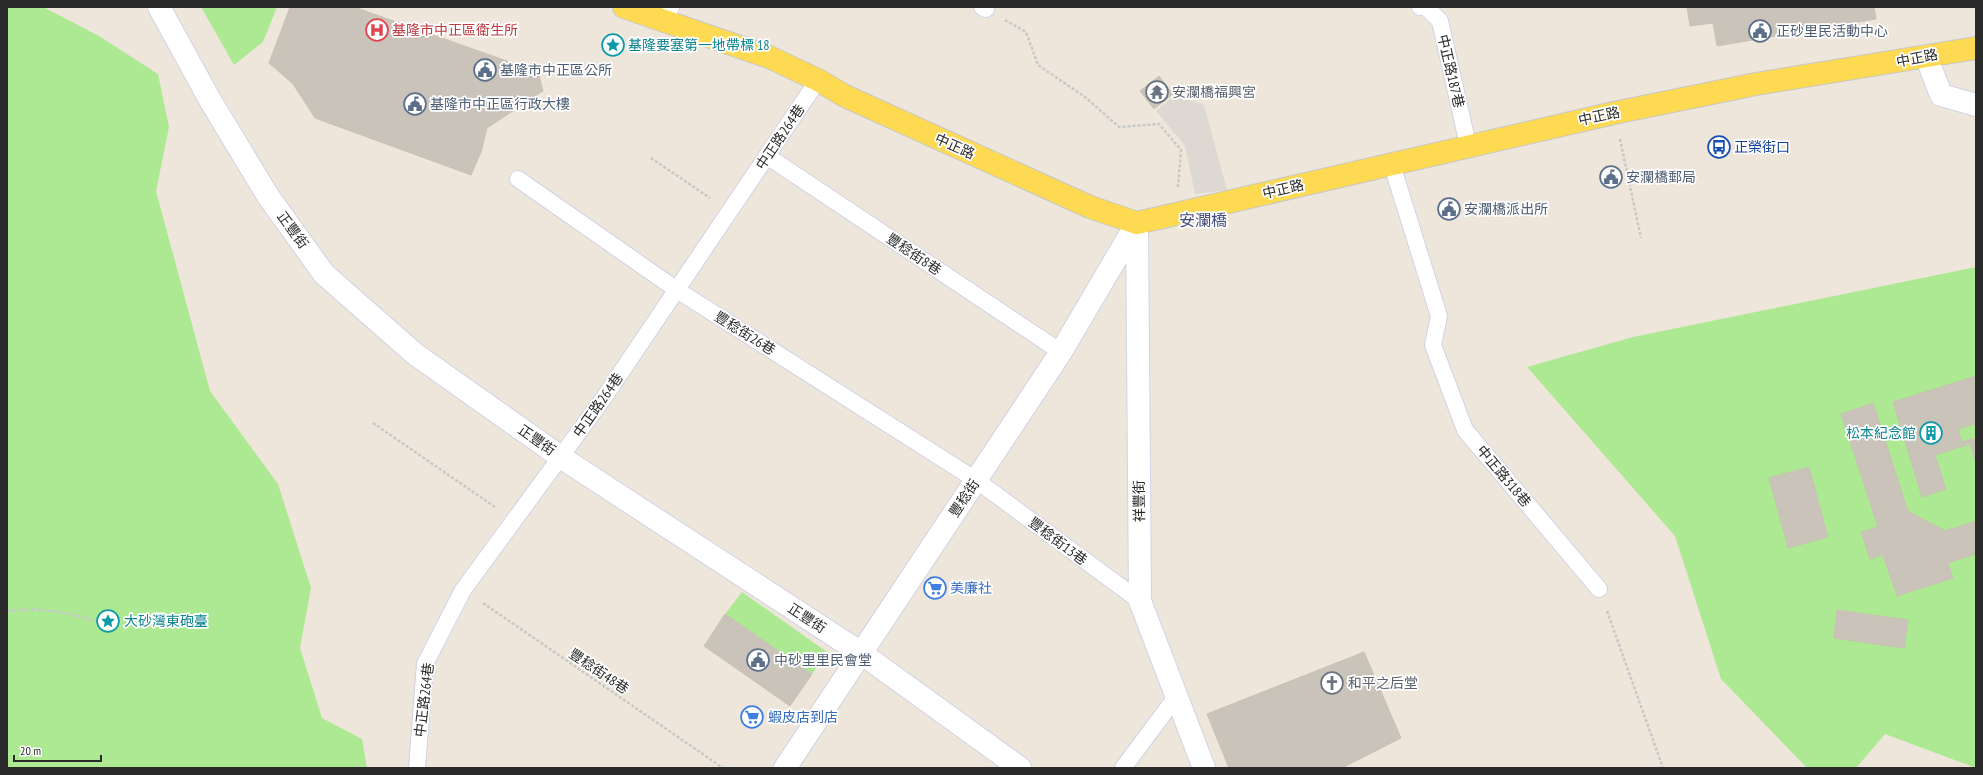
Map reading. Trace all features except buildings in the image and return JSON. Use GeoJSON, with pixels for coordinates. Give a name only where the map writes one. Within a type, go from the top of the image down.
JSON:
{"type":"FeatureCollection","features":[{"type":"Feature","properties":{"kind":"main road","name":"中正路"},"geometry":{"type":"LineString","coordinates":[[624,7],[669,14],[818,80],[845,96],[1090,207],[1137,223],[1392,165],[1468,145],[1614,113],[1756,84],[1976,48]]}},
{"type":"Feature","properties":{"kind":"street","name":"正豐街"},"geometry":{"type":"LineString","coordinates":[[159,7],[210,100],[268,196],[324,274],[415,354],[562,458],[861,653],[1020,768]]}},
{"type":"Feature","properties":{"kind":"street"},"geometry":{"type":"LineString","coordinates":[[1926,56],[1941,95],[1976,105]]}},
{"type":"Feature","properties":{"kind":"street","name":"豐稔街"},"geometry":{"type":"LineString","coordinates":[[785,768],[1060,352],[1137,223]]}},
{"type":"Feature","properties":{"kind":"street","name":"祥豐街"},"geometry":{"type":"LineString","coordinates":[[1137,223],[1140,601],[1204,768]]}},
{"type":"Feature","properties":{"kind":"lane","name":"中正路187巷"},"geometry":{"type":"LineString","coordinates":[[1420,7],[1426,7],[1440,21],[1468,145]]}},
{"type":"Feature","properties":{"kind":"lane","name":"中正路264巷"},"geometry":{"type":"LineString","coordinates":[[417,768],[425,664],[463,590],[513,520],[562,458],[768,156],[818,80]]}},
{"type":"Feature","properties":{"kind":"lane","name":"豐稔街8巷"},"geometry":{"type":"LineString","coordinates":[[768,156],[1060,352]]}},
{"type":"Feature","properties":{"kind":"lane","name":"中正路318巷"},"geometry":{"type":"LineString","coordinates":[[1392,165],[1439,316],[1433,345],[1465,430],[1599,589]]}},
{"type":"Feature","properties":{"kind":"lane","name":"豐稔街26巷"},"geometry":{"type":"LineString","coordinates":[[518,179],[677,290],[976,480]]}},
{"type":"Feature","properties":{"kind":"lane","name":"豐稔街13巷"},"geometry":{"type":"LineString","coordinates":[[976,480],[1140,601]]}},
{"type":"Feature","properties":{"kind":"lane"},"geometry":{"type":"LineString","coordinates":[[1123,768],[1176,697]]}},
{"type":"Feature","properties":{"kind":"path"},"geometry":{"type":"LineString","coordinates":[[984,8],[1026,32],[1038,65],[1085,97],[1120,127],[1159,124],[1181,150],[1178,213]]}},
{"type":"Feature","properties":{"kind":"path"},"geometry":{"type":"LineString","coordinates":[[1614,113],[1641,238]]}},
{"type":"Feature","properties":{"kind":"path"},"geometry":{"type":"LineString","coordinates":[[651,158],[730,211]]}},
{"type":"Feature","properties":{"kind":"path"},"geometry":{"type":"LineString","coordinates":[[373,423],[513,520]]}},
{"type":"Feature","properties":{"kind":"path"},"geometry":{"type":"LineString","coordinates":[[1599,589],[1663,768]]}},
{"type":"Feature","properties":{"kind":"path","name":"豐稔街48巷"},"geometry":{"type":"LineString","coordinates":[[463,590],[723,768]]}},
{"type":"Feature","properties":{"kind":"path"},"geometry":{"type":"LineString","coordinates":[[7,611],[53,610],[87,618],[105,625]]}},
{"type":"Feature","properties":{"kind":"green space"},"geometry":{"type":"Polygon","coordinates":[[[7,7],[43,7],[99,36],[158,74],[169,127],[156,191],[210,391],[278,484],[311,588],[300,648],[322,718],[362,739],[367,768],[7,768],[7,7]]]}},
{"type":"Feature","properties":{"kind":"green space"},"geometry":{"type":"Polygon","coordinates":[[[201,7],[277,7],[263,42],[234,65],[201,7]]]}},
{"type":"Feature","properties":{"kind":"green space"},"geometry":{"type":"Polygon","coordinates":[[[1976,267],[1976,768],[1885,734],[1856,768],[1807,768],[1721,679],[1675,536],[1527,367],[1633,337],[1976,267]]]}},
{"type":"Feature","properties":{"kind":"green space"},"geometry":{"type":"Polygon","coordinates":[[[742,592],[827,652],[812,674],[725,614],[742,592]]]}},
{"type":"Feature","properties":{"kind":"shaded area"},"geometry":{"type":"Polygon","coordinates":[[[1175,95],[1204,105],[1227,190],[1195,194],[1185,146],[1156,111],[1175,95]]]}},
{"type":"Feature","properties":{"kind":"place","name":"基隆市中正區衛生所"},"geometry":{"type":"Point","coordinates":[377,30]}},
{"type":"Feature","properties":{"kind":"place","name":"正砂里民活動中心"},"geometry":{"type":"Point","coordinates":[1760,31]}},
{"type":"Feature","properties":{"kind":"place","name":"基隆要塞第一地帶標 18"},"geometry":{"type":"Point","coordinates":[613,45]}},
{"type":"Feature","properties":{"kind":"place","name":"基隆市中正區公所"},"geometry":{"type":"Point","coordinates":[485,70]}},
{"type":"Feature","properties":{"kind":"place","name":"安瀾橋福興宮"},"geometry":{"type":"Point","coordinates":[1157,92]}},
{"type":"Feature","properties":{"kind":"place","name":"基隆市中正區行政大樓"},"geometry":{"type":"Point","coordinates":[415,104]}},
{"type":"Feature","properties":{"kind":"place","name":"正榮街口"},"geometry":{"type":"Point","coordinates":[1719,147]}},
{"type":"Feature","properties":{"kind":"place","name":"安瀾橋郵局"},"geometry":{"type":"Point","coordinates":[1611,177]}},
{"type":"Feature","properties":{"kind":"place","name":"安瀾橋派出所"},"geometry":{"type":"Point","coordinates":[1449,209]}},
{"type":"Feature","properties":{"kind":"place","name":"松本紀念館"},"geometry":{"type":"Point","coordinates":[1931,433]}},
{"type":"Feature","properties":{"kind":"place","name":"美廉社"},"geometry":{"type":"Point","coordinates":[935,588]}},
{"type":"Feature","properties":{"kind":"place","name":"大砂灣東砲臺"},"geometry":{"type":"Point","coordinates":[108,621]}},
{"type":"Feature","properties":{"kind":"place","name":"中砂里里民會堂"},"geometry":{"type":"Point","coordinates":[758,660]}},
{"type":"Feature","properties":{"kind":"place","name":"和平之后堂"},"geometry":{"type":"Point","coordinates":[1332,683]}},
{"type":"Feature","properties":{"kind":"place","name":"蝦皮店到店"},"geometry":{"type":"Point","coordinates":[752,717]}},
{"type":"Feature","properties":{"kind":"district","name":"安瀾橋"},"geometry":{"type":"Point","coordinates":[1203,220]}}]}
